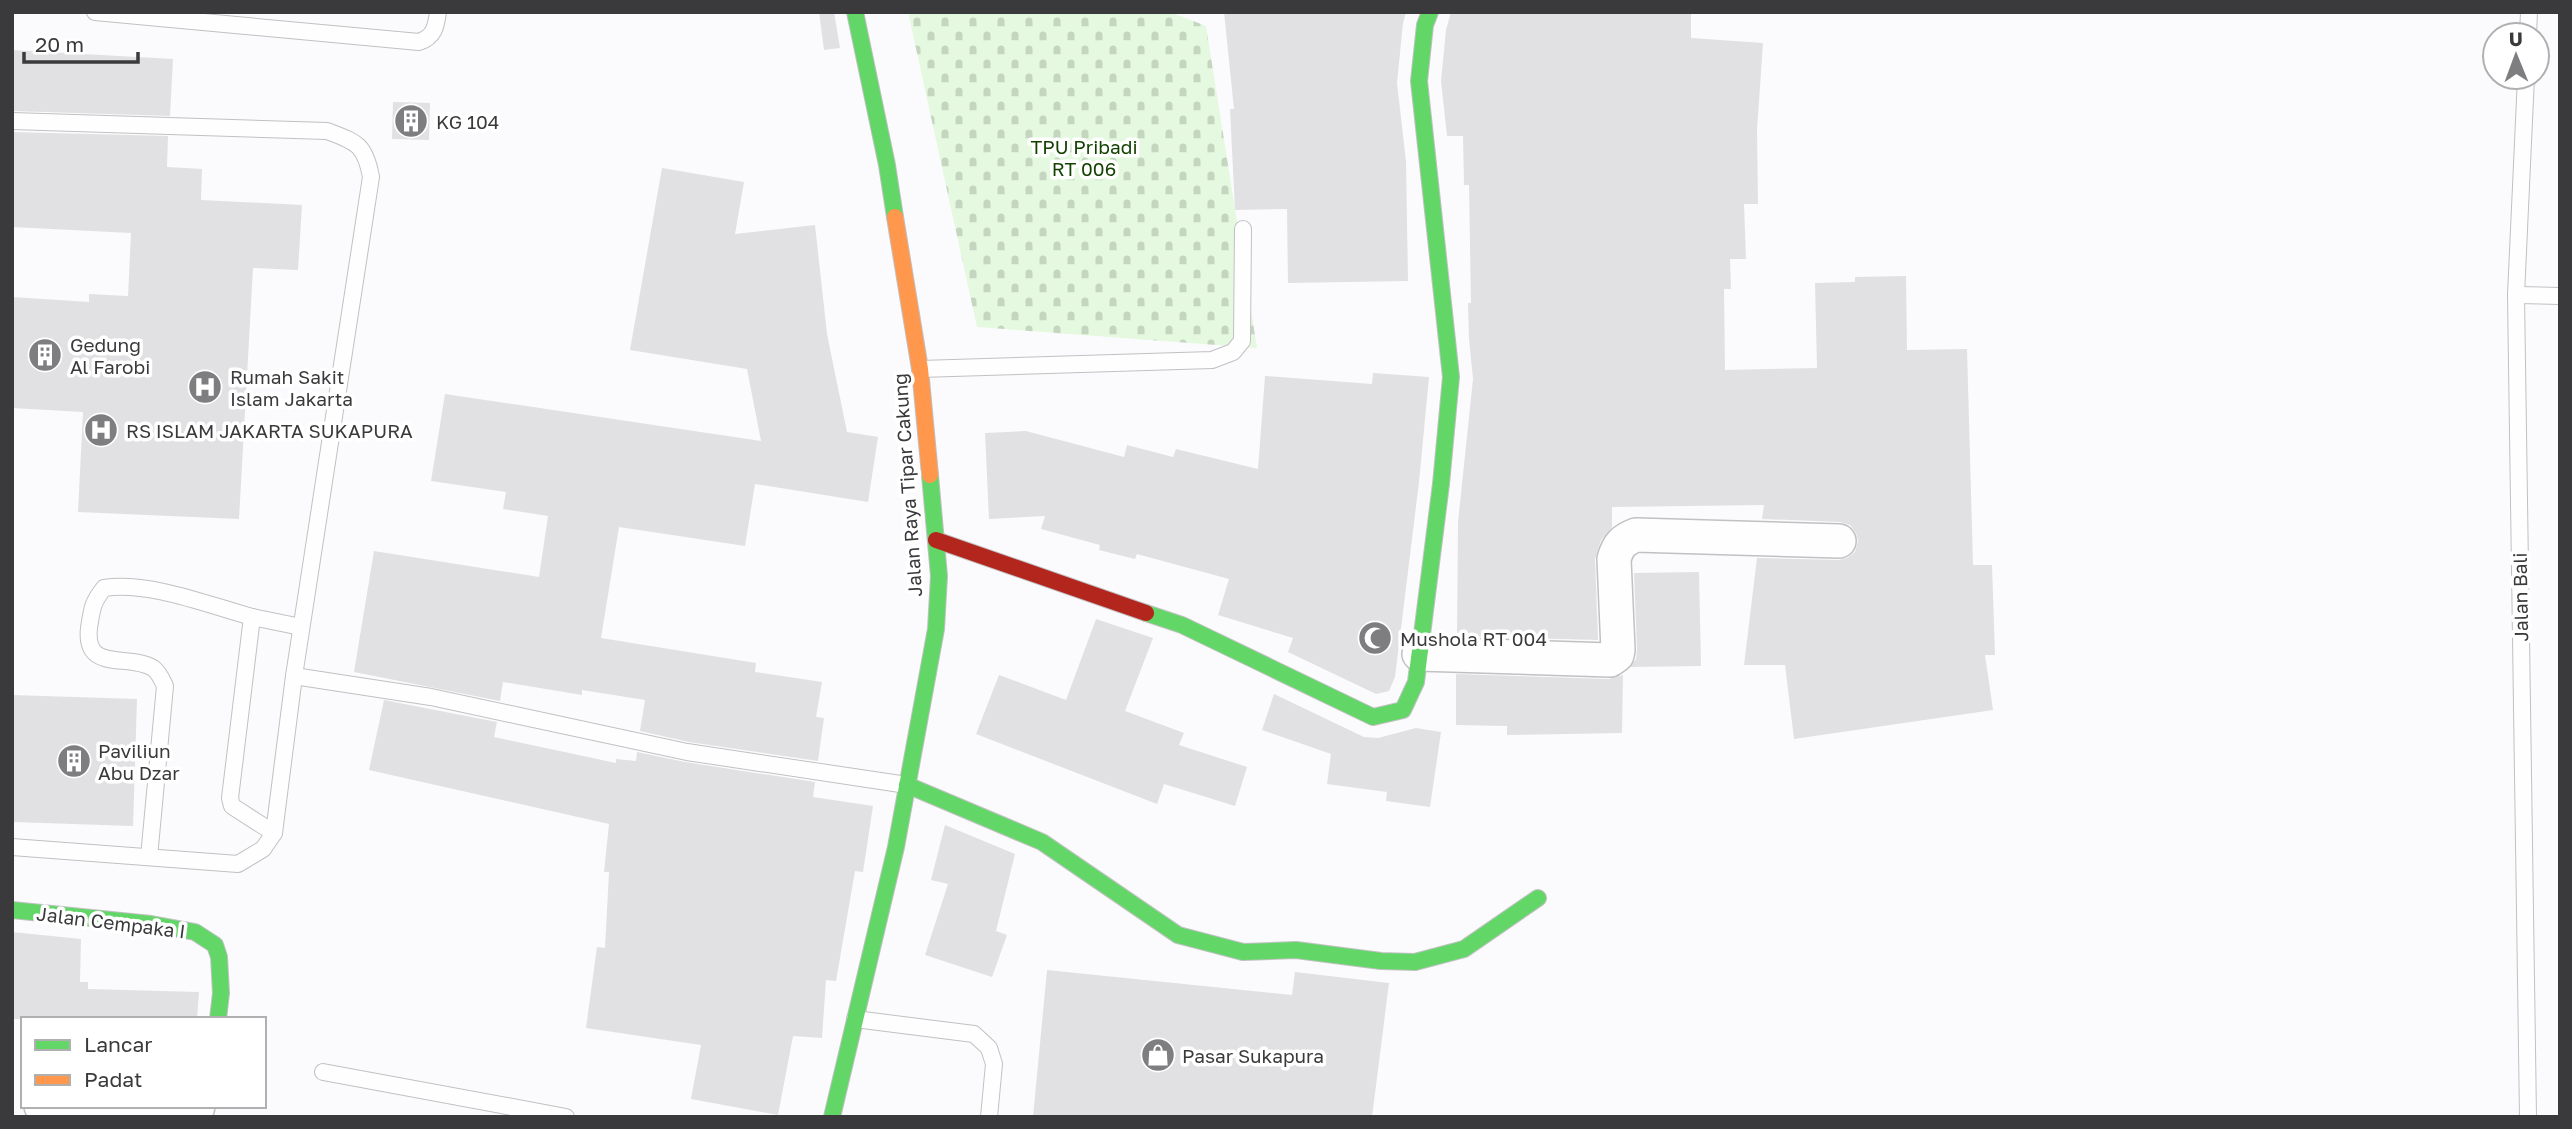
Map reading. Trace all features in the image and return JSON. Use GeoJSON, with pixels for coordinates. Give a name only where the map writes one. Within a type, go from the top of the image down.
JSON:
{"type":"FeatureCollection","features":[{"type":"Feature","properties":{"kind":"street","name":"Jalan Raya Tipar Cakung"},"geometry":{"type":"LineString","coordinates":[[832,1117],[876,939],[907,785],[936,629],[939,576],[920,369],[887,165],[855,12]]}},
{"type":"Feature","properties":{"kind":"street"},"geometry":{"type":"LineString","coordinates":[[936,540],[1182,625],[1373,717],[1403,710],[1415,688],[1441,484],[1451,377],[1419,81],[1425,25],[1430,12]]}},
{"type":"Feature","properties":{"kind":"street"},"geometry":{"type":"LineString","coordinates":[[1419,654],[1610,660],[1617,655],[1618,650],[1614,559],[1617,547],[1625,539],[1636,535],[1839,541]]}},
{"type":"Feature","properties":{"kind":"street"},"geometry":{"type":"LineString","coordinates":[[907,785],[1042,842],[1178,935],[1243,952],[1296,950],[1381,961],[1415,962],[1464,949],[1538,898]]}},
{"type":"Feature","properties":{"kind":"street","name":"Jalan Cempaka I"},"geometry":{"type":"LineString","coordinates":[[12,910],[151,924],[195,932],[215,945],[219,957],[221,993],[218,1017]]}},
{"type":"Feature","properties":{"kind":"street"},"geometry":{"type":"LineString","coordinates":[[64,1108],[168,1117]]}},
{"type":"Feature","properties":{"kind":"lane"},"geometry":{"type":"LineString","coordinates":[[95,12],[419,42],[428,39],[436,28],[438,12]]}},
{"type":"Feature","properties":{"kind":"lane","name":"Jalan Bali"},"geometry":{"type":"LineString","coordinates":[[2525,91],[2516,295],[2528,1117]]}},
{"type":"Feature","properties":{"kind":"lane"},"geometry":{"type":"LineString","coordinates":[[12,121],[327,131],[357,142],[368,159],[372,177],[301,627],[274,833],[263,849],[238,864],[12,848]]}},
{"type":"Feature","properties":{"kind":"lane"},"geometry":{"type":"LineString","coordinates":[[920,369],[1212,360],[1233,352],[1242,341],[1242,229]]}},
{"type":"Feature","properties":{"kind":"lane"},"geometry":{"type":"LineString","coordinates":[[2516,295],[2560,296]]}},
{"type":"Feature","properties":{"kind":"lane"},"geometry":{"type":"LineString","coordinates":[[149,857],[165,686],[154,669],[138,662],[111,660],[96,655],[89,647],[92,602],[104,588],[122,585],[301,627]]}},
{"type":"Feature","properties":{"kind":"lane"},"geometry":{"type":"LineString","coordinates":[[252,617],[230,798],[232,806],[274,833]]}},
{"type":"Feature","properties":{"kind":"lane"},"geometry":{"type":"LineString","coordinates":[[294,676],[431,696],[687,752],[907,785]]}},
{"type":"Feature","properties":{"kind":"lane"},"geometry":{"type":"LineString","coordinates":[[855,1019],[974,1034],[989,1048],[994,1064],[989,1117]]}},
{"type":"Feature","properties":{"kind":"lane"},"geometry":{"type":"LineString","coordinates":[[323,1072],[566,1117]]}},
{"type":"Feature","properties":{"kind":"green space","name":"TPU Pribadi RT 006"},"geometry":{"type":"Polygon","coordinates":[[[908,12],[1170,12],[1206,26],[1257,348],[977,327],[908,12]]]}},
{"type":"Feature","properties":{"kind":"building"},"geometry":{"type":"Polygon","coordinates":[[[819,12],[834,12],[840,48],[824,50],[819,12]]]}},
{"type":"Feature","properties":{"kind":"building"},"geometry":{"type":"Polygon","coordinates":[[[1224,12],[1406,12],[1397,83],[1406,161],[1408,281],[1288,283],[1287,209],[1235,210],[1230,109],[1234,109],[1224,12]]]}},
{"type":"Feature","properties":{"kind":"building"},"geometry":{"type":"Polygon","coordinates":[[[1451,12],[1691,12],[1691,38],[1763,43],[1757,130],[1758,204],[1744,204],[1746,259],[1730,259],[1731,289],[1724,289],[1725,370],[1817,368],[1815,283],[1855,282],[1855,277],[1906,276],[1907,350],[1967,349],[1973,565],[1992,565],[1995,655],[1985,655],[1993,710],[1794,739],[1785,665],[1744,665],[1757,558],[1839,560],[1855,552],[1858,541],[1850,525],[1840,522],[1762,519],[1764,505],[1612,507],[1612,527],[1601,540],[1595,559],[1598,640],[1457,636],[1458,522],[1473,379],[1468,303],[1471,303],[1469,185],[1464,185],[1463,136],[1447,136],[1441,81],[1446,30],[1451,12]]]}},
{"type":"Feature","properties":{"kind":"building"},"geometry":{"type":"Polygon","coordinates":[[[12,50],[173,59],[170,116],[12,111],[12,50]]]}},
{"type":"Feature","properties":{"kind":"building","name":"KG 104"},"geometry":{"type":"Polygon","coordinates":[[[393,102],[430,103],[429,140],[392,139],[393,102]]]}},
{"type":"Feature","properties":{"kind":"building"},"geometry":{"type":"Polygon","coordinates":[[[12,132],[168,136],[167,167],[202,169],[201,200],[302,205],[298,270],[253,268],[239,519],[78,512],[83,412],[12,408],[12,297],[89,302],[89,294],[128,296],[131,233],[12,227],[12,132]]]}},
{"type":"Feature","properties":{"kind":"building"},"geometry":{"type":"Polygon","coordinates":[[[662,168],[744,182],[735,234],[815,225],[827,334],[847,432],[878,437],[868,502],[755,484],[745,546],[619,527],[601,638],[756,663],[755,672],[822,682],[816,717],[824,718],[818,761],[689,742],[640,731],[645,700],[582,690],[582,695],[503,682],[500,701],[354,672],[374,551],[539,577],[548,516],[503,509],[506,492],[431,481],[445,394],[761,441],[747,369],[630,350],[662,168]]]}},
{"type":"Feature","properties":{"kind":"building"},"geometry":{"type":"Polygon","coordinates":[[[1373,373],[1429,377],[1395,677],[1389,691],[1376,694],[1288,652],[1293,638],[1218,615],[1229,579],[1137,554],[1135,559],[1099,550],[1100,545],[1041,529],[1045,516],[989,519],[985,433],[1026,431],[1124,457],[1127,445],[1173,457],[1176,449],[1258,469],[1265,376],[1372,384],[1373,373]]]}},
{"type":"Feature","properties":{"kind":"building"},"geometry":{"type":"Polygon","coordinates":[[[1699,572],[1701,666],[1630,667],[1636,659],[1637,649],[1634,573],[1699,572]]]}},
{"type":"Feature","properties":{"kind":"building"},"geometry":{"type":"Polygon","coordinates":[[[1096,619],[1153,638],[1125,711],[1184,733],[1179,745],[1247,767],[1235,806],[1164,784],[1157,804],[976,734],[999,675],[1066,700],[1096,619]]]}},
{"type":"Feature","properties":{"kind":"building"},"geometry":{"type":"Polygon","coordinates":[[[1456,674],[1609,679],[1623,675],[1622,733],[1507,735],[1507,726],[1456,725],[1456,674]]]}},
{"type":"Feature","properties":{"kind":"building"},"geometry":{"type":"Polygon","coordinates":[[[1274,694],[1364,737],[1378,738],[1416,728],[1441,732],[1430,807],[1386,801],[1387,792],[1327,784],[1331,754],[1262,730],[1274,694]]]}},
{"type":"Feature","properties":{"kind":"building","name":"Paviliun Abu Dzar"},"geometry":{"type":"Polygon","coordinates":[[[12,695],[137,699],[133,826],[12,822],[12,695]]]}},
{"type":"Feature","properties":{"kind":"building"},"geometry":{"type":"Polygon","coordinates":[[[384,700],[497,722],[494,737],[616,763],[616,759],[636,761],[637,752],[815,782],[813,797],[873,806],[863,872],[855,871],[836,981],[826,980],[822,1038],[793,1036],[778,1115],[691,1099],[701,1045],[586,1028],[597,947],[605,948],[609,872],[604,872],[609,824],[369,770],[384,700]]]}},
{"type":"Feature","properties":{"kind":"building"},"geometry":{"type":"Polygon","coordinates":[[[945,825],[1015,854],[996,931],[1007,935],[992,977],[925,955],[948,884],[931,880],[945,825]]]}},
{"type":"Feature","properties":{"kind":"building"},"geometry":{"type":"Polygon","coordinates":[[[12,932],[81,939],[80,982],[88,982],[88,989],[199,992],[197,1017],[12,1019],[12,932]]]}},
{"type":"Feature","properties":{"kind":"building","name":"Pasar Sukapura"},"geometry":{"type":"Polygon","coordinates":[[[1047,970],[1292,995],[1295,972],[1389,983],[1372,1117],[1033,1117],[1047,970]]]}},
{"type":"Feature","properties":{"kind":"traffic: fast"},"geometry":{"type":"LineString","coordinates":[[855,12],[887,165],[895,217]]}},
{"type":"Feature","properties":{"kind":"traffic: fast"},"geometry":{"type":"LineString","coordinates":[[1146,613],[1182,625],[1373,717],[1403,710],[1416,682],[1441,484],[1451,377],[1419,81],[1425,25],[1430,12]]}},
{"type":"Feature","properties":{"kind":"traffic: fast"},"geometry":{"type":"LineString","coordinates":[[832,1117],[896,847],[936,629],[939,576],[930,475]]}},
{"type":"Feature","properties":{"kind":"traffic: fast"},"geometry":{"type":"LineString","coordinates":[[907,785],[1042,842],[1178,935],[1243,952],[1296,950],[1381,961],[1415,962],[1464,949],[1538,898]]}},
{"type":"Feature","properties":{"kind":"traffic: fast"},"geometry":{"type":"LineString","coordinates":[[12,910],[151,924],[195,932],[215,945],[219,957],[221,993],[218,1017]]}},
{"type":"Feature","properties":{"kind":"traffic: slow"},"geometry":{"type":"LineString","coordinates":[[895,217],[920,369],[930,475]]}},
{"type":"Feature","properties":{"kind":"traffic: jam"},"geometry":{"type":"LineString","coordinates":[[936,540],[1146,613]]}},
{"type":"Feature","properties":{"kind":"place","name":"KG 104"},"geometry":{"type":"Point","coordinates":[411,121]}},
{"type":"Feature","properties":{"kind":"place","name":"Gedung Al Farobi"},"geometry":{"type":"Point","coordinates":[45,355]}},
{"type":"Feature","properties":{"kind":"place","name":"Rumah Sakit Islam Jakarta"},"geometry":{"type":"Point","coordinates":[205,387]}},
{"type":"Feature","properties":{"kind":"place","name":"RS ISLAM JAKARTA SUKAPURA"},"geometry":{"type":"Point","coordinates":[101,430]}},
{"type":"Feature","properties":{"kind":"place","name":"Mushola RT 004"},"geometry":{"type":"Point","coordinates":[1375,638]}},
{"type":"Feature","properties":{"kind":"place","name":"Paviliun Abu Dzar"},"geometry":{"type":"Point","coordinates":[74,761]}},
{"type":"Feature","properties":{"kind":"place","name":"Pasar Sukapura"},"geometry":{"type":"Point","coordinates":[1158,1055]}}]}
